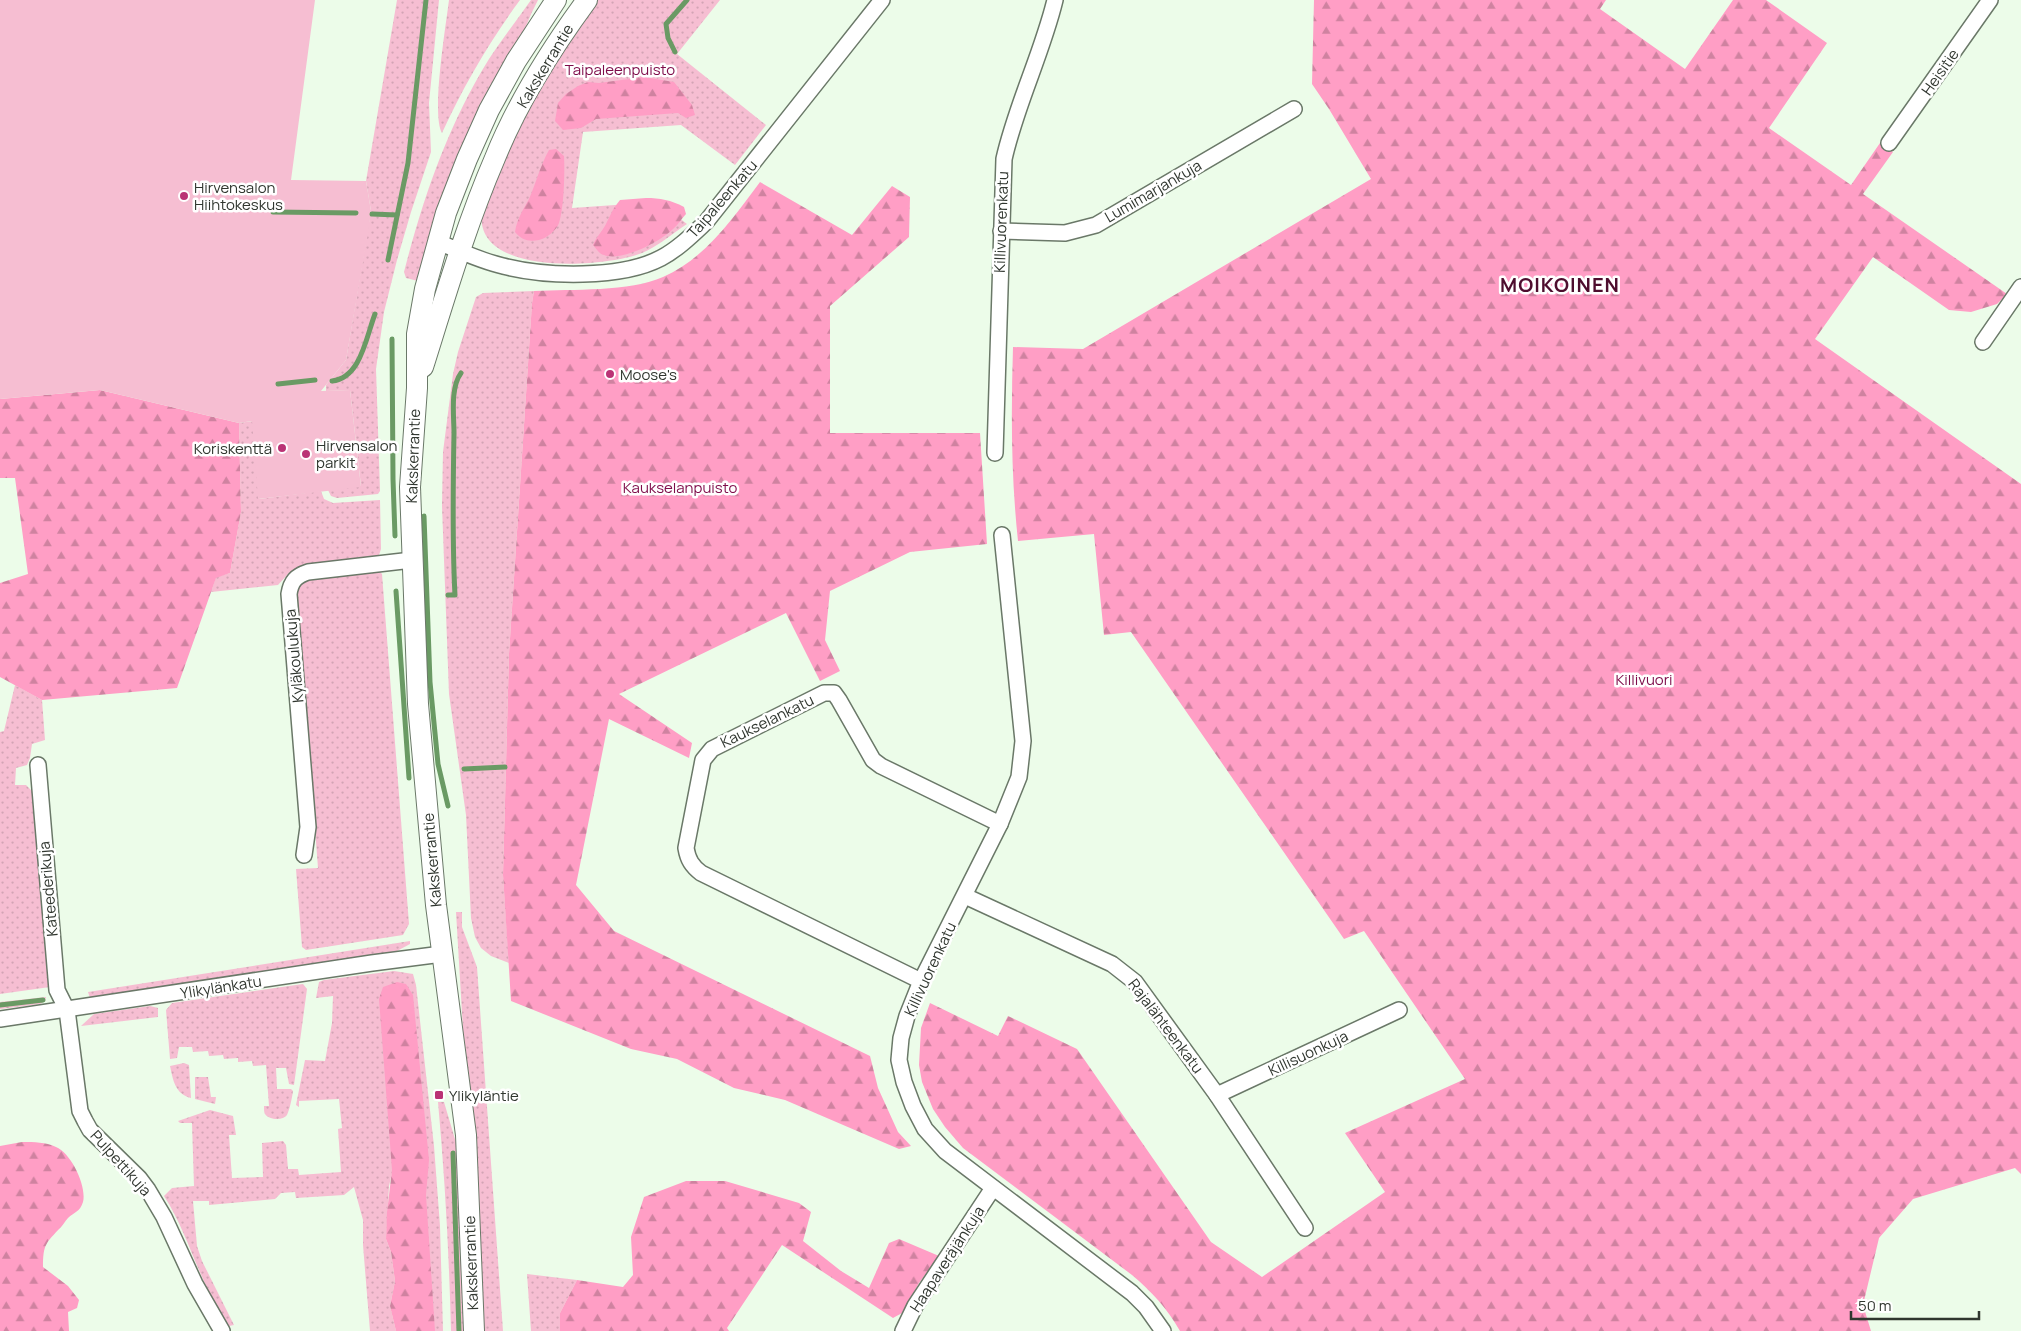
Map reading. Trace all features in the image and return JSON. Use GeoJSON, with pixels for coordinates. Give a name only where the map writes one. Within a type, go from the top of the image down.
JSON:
{"type":"FeatureCollection","features":[{"type":"Feature","properties":{"kind":"main road","name":"Kakskerrantie"},"geometry":{"type":"LineString","coordinates":[[474,1331],[466,1134],[436,905],[418,704],[410,487],[417,334],[425,289],[446,213],[467,159],[489,110],[516,61],[556,0]]}},
{"type":"Feature","properties":{"kind":"main road","name":"Kakskerrantie"},"geometry":{"type":"LineString","coordinates":[[416,388],[495,157],[544,62],[587,0]]}},
{"type":"Feature","properties":{"kind":"street","name":"Taipaleenkatu"},"geometry":{"type":"LineString","coordinates":[[438,242],[503,266],[554,273],[606,273],[660,259],[676,249],[706,222],[882,0]]}},
{"type":"Feature","properties":{"kind":"street","name":"Killivuorenkatu"},"geometry":{"type":"LineString","coordinates":[[995,453],[1004,159],[1011,129],[1049,24],[1055,0]]}},
{"type":"Feature","properties":{"kind":"street","name":"Heisitie"},"geometry":{"type":"LineString","coordinates":[[1889,143],[1990,0]]}},
{"type":"Feature","properties":{"kind":"street","name":"Lumimarjankuja"},"geometry":{"type":"LineString","coordinates":[[1001,231],[1065,233],[1096,225],[1294,108]]}},
{"type":"Feature","properties":{"kind":"street"},"geometry":{"type":"LineString","coordinates":[[1983,342],[2021,287]]}},
{"type":"Feature","properties":{"kind":"street","name":"Killivuorenkatu"},"geometry":{"type":"LineString","coordinates":[[1002,535],[1023,741],[1019,777],[1013,796],[1000,824],[921,981],[901,1038],[899,1060],[904,1082],[913,1106],[925,1129],[945,1151],[1132,1293],[1146,1307],[1163,1331]]}},
{"type":"Feature","properties":{"kind":"street","name":"Kyläkoulukuja"},"geometry":{"type":"LineString","coordinates":[[304,855],[308,827],[289,594],[290,586],[294,578],[308,572],[412,560]]}},
{"type":"Feature","properties":{"kind":"street","name":"Kaukselankatu"},"geometry":{"type":"LineString","coordinates":[[921,981],[701,874],[693,866],[687,858],[686,848],[702,760],[712,748],[824,693],[834,694],[840,700],[873,760],[881,766],[1000,824]]}},
{"type":"Feature","properties":{"kind":"street","name":"Kateederikuja"},"geometry":{"type":"LineString","coordinates":[[38,765],[57,990],[66,1010]]}},
{"type":"Feature","properties":{"kind":"street","name":"Rajalähteenkatu"},"geometry":{"type":"LineString","coordinates":[[965,896],[1068,942],[1124,972],[1144,992],[1217,1095],[1305,1228]]}},
{"type":"Feature","properties":{"kind":"street","name":"Ylikylänkatu"},"geometry":{"type":"LineString","coordinates":[[0,1019],[442,954]]}},
{"type":"Feature","properties":{"kind":"street","name":"Pulpettikuja"},"geometry":{"type":"LineString","coordinates":[[66,1010],[80,1111],[84,1122],[139,1178],[148,1190],[172,1233],[194,1284],[222,1331]]}},
{"type":"Feature","properties":{"kind":"street","name":"Killisuonkuja"},"geometry":{"type":"LineString","coordinates":[[1217,1095],[1398,1010]]}},
{"type":"Feature","properties":{"kind":"street","name":"Haapaveräjänkuja"},"geometry":{"type":"LineString","coordinates":[[903,1331],[915,1306],[993,1188]]}},
{"type":"Feature","properties":{"kind":"green space","name":"Hirvensalon Hiihtokeskus"},"geometry":{"type":"Polygon","coordinates":[[[0,0],[315,0],[291,180],[366,181],[371,211],[346,360],[321,391],[350,390],[361,487],[258,499],[252,421],[239,423],[100,390],[0,399],[0,0]]]}},
{"type":"Feature","properties":{"kind":"green space"},"geometry":{"type":"Polygon","coordinates":[[[397,0],[439,0],[429,103],[431,152],[411,212],[384,312],[376,369],[380,491],[378,494],[337,498],[331,496],[328,490],[361,486],[350,390],[326,391],[326,385],[346,360],[371,211],[366,181],[397,0]]]}},
{"type":"Feature","properties":{"kind":"green space"},"geometry":{"type":"Polygon","coordinates":[[[449,0],[520,0],[478,64],[442,133],[438,108],[449,0]]]}},
{"type":"Feature","properties":{"kind":"green space"},"geometry":{"type":"Polygon","coordinates":[[[531,0],[538,0],[418,281],[406,278],[404,272],[428,189],[449,136],[474,84],[489,59],[531,0]]]}},
{"type":"Feature","properties":{"kind":"green space","name":"Taipaleenpuisto"},"geometry":{"type":"Polygon","coordinates":[[[596,0],[720,0],[677,54],[766,125],[735,165],[681,125],[583,132],[572,208],[658,202],[687,224],[648,250],[624,258],[572,264],[544,262],[518,257],[497,248],[484,232],[482,211],[525,110],[596,0]]]}},
{"type":"Feature","properties":{"kind":"green space","name":"Killivuori"},"geometry":{"type":"Polygon","coordinates":[[[1314,0],[1606,0],[1600,9],[1685,69],[1733,0],[1766,0],[1827,43],[1769,128],[1851,185],[1880,143],[1893,152],[1863,194],[2007,294],[1997,304],[1971,312],[1949,310],[1873,257],[1815,339],[2021,484],[2021,1174],[2015,1168],[1913,1199],[1879,1238],[1863,1305],[1871,1331],[1180,1331],[1153,1294],[1139,1281],[963,1148],[933,1109],[922,1082],[919,1065],[921,1028],[930,1003],[998,1036],[1008,1016],[1077,1049],[1211,1242],[1262,1277],[1385,1192],[1345,1133],[1465,1079],[1364,931],[1344,939],[1131,632],[1104,635],[1094,534],[1018,541],[1012,444],[1013,347],[1083,349],[1371,179],[1312,84],[1314,0]]]}},
{"type":"Feature","properties":{"kind":"green space"},"geometry":{"type":"Polygon","coordinates":[[[644,77],[674,82],[692,105],[695,115],[686,118],[678,113],[596,119],[581,128],[563,130],[555,121],[558,103],[566,94],[578,86],[588,82],[599,83],[644,77]]]}},
{"type":"Feature","properties":{"kind":"green space"},"geometry":{"type":"Polygon","coordinates":[[[556,149],[564,156],[563,199],[559,223],[545,238],[535,241],[526,240],[515,232],[517,223],[549,150],[556,149]]]}},
{"type":"Feature","properties":{"kind":"green space","name":"Kaukselanpuisto"},"geometry":{"type":"Polygon","coordinates":[[[760,182],[852,235],[892,186],[910,197],[909,237],[830,306],[830,433],[980,433],[987,544],[910,552],[830,591],[825,640],[840,671],[820,681],[786,613],[619,694],[692,743],[689,758],[609,719],[576,885],[614,931],[870,1056],[878,1088],[898,1132],[911,1146],[899,1149],[785,1100],[734,1088],[677,1059],[631,1049],[511,1001],[503,875],[509,654],[534,291],[618,287],[650,282],[663,277],[692,259],[718,236],[760,182]]]}},
{"type":"Feature","properties":{"kind":"green space"},"geometry":{"type":"Polygon","coordinates":[[[661,199],[675,203],[684,207],[686,214],[667,234],[640,250],[620,256],[604,255],[601,253],[593,245],[620,200],[661,199]]]}},
{"type":"Feature","properties":{"kind":"green space"},"geometry":{"type":"Polygon","coordinates":[[[534,291],[509,654],[503,875],[509,963],[491,956],[481,948],[475,937],[471,918],[466,815],[449,694],[442,506],[443,452],[453,374],[458,352],[476,297],[483,293],[534,291]]]}},
{"type":"Feature","properties":{"kind":"green space"},"geometry":{"type":"Polygon","coordinates":[[[100,390],[239,423],[241,512],[230,573],[216,578],[177,688],[42,700],[0,677],[0,583],[28,574],[15,478],[0,478],[0,399],[100,390]]]}},
{"type":"Feature","properties":{"kind":"green space"},"geometry":{"type":"Polygon","coordinates":[[[253,421],[259,499],[321,491],[324,499],[333,503],[380,500],[381,549],[378,558],[298,569],[289,573],[278,585],[211,592],[216,577],[230,573],[241,512],[239,423],[253,421]]]}},
{"type":"Feature","properties":{"kind":"green space"},"geometry":{"type":"Polygon","coordinates":[[[379,571],[382,574],[409,924],[403,935],[306,950],[302,947],[296,869],[318,868],[297,590],[305,580],[312,578],[379,571]]]}},
{"type":"Feature","properties":{"kind":"green space"},"geometry":{"type":"Polygon","coordinates":[[[15,685],[42,700],[45,740],[32,744],[27,765],[16,768],[15,785],[26,785],[32,791],[50,987],[0,994],[0,732],[4,731],[15,685]]]}},
{"type":"Feature","properties":{"kind":"green space"},"geometry":{"type":"Polygon","coordinates":[[[456,912],[462,912],[462,927],[477,967],[503,1331],[481,1331],[456,912]]]}},
{"type":"Feature","properties":{"kind":"green space"},"geometry":{"type":"Polygon","coordinates":[[[410,941],[410,944],[397,951],[327,964],[90,998],[88,992],[410,941]]]}},
{"type":"Feature","properties":{"kind":"green space"},"geometry":{"type":"Polygon","coordinates":[[[394,971],[413,974],[416,985],[434,1146],[440,1226],[443,1331],[404,1331],[392,1173],[389,1186],[386,1239],[391,1252],[395,1281],[390,1306],[396,1331],[370,1331],[363,1245],[363,1220],[354,1187],[344,1195],[296,1198],[295,1192],[281,1193],[275,1199],[209,1205],[209,1201],[193,1201],[197,1246],[202,1261],[234,1325],[229,1326],[210,1295],[181,1228],[164,1196],[172,1188],[194,1186],[192,1123],[180,1123],[178,1121],[210,1110],[233,1116],[236,1135],[229,1135],[232,1178],[263,1177],[262,1143],[283,1141],[286,1145],[288,1169],[298,1169],[299,1175],[341,1172],[338,1129],[342,1128],[339,1099],[299,1101],[299,1107],[296,1105],[305,1060],[325,1061],[332,1023],[333,996],[316,998],[319,982],[394,971]]]}},
{"type":"Feature","properties":{"kind":"green space"},"geometry":{"type":"Polygon","coordinates":[[[397,982],[406,984],[413,995],[429,1160],[426,1195],[435,1331],[396,1331],[390,1306],[395,1281],[391,1252],[386,1239],[392,1170],[379,999],[383,987],[397,982]]]}},
{"type":"Feature","properties":{"kind":"green space"},"geometry":{"type":"Polygon","coordinates":[[[303,984],[307,989],[294,1085],[289,1084],[286,1068],[276,1068],[277,1089],[291,1089],[293,1091],[285,1117],[273,1119],[265,1113],[264,1106],[269,1106],[266,1065],[253,1066],[252,1061],[238,1062],[238,1058],[224,1059],[223,1055],[209,1056],[208,1051],[193,1052],[192,1047],[179,1047],[177,1058],[170,1059],[166,1010],[172,1003],[303,984]]]}},
{"type":"Feature","properties":{"kind":"green space"},"geometry":{"type":"Polygon","coordinates":[[[46,997],[45,1001],[40,1004],[0,1009],[0,1002],[46,997]]]}},
{"type":"Feature","properties":{"kind":"green space"},"geometry":{"type":"Polygon","coordinates":[[[150,1006],[158,1008],[158,1017],[81,1026],[94,1014],[150,1006]]]}},
{"type":"Feature","properties":{"kind":"green space"},"geometry":{"type":"Polygon","coordinates":[[[184,1063],[189,1065],[191,1098],[178,1090],[170,1066],[184,1063]]]}},
{"type":"Feature","properties":{"kind":"green space"},"geometry":{"type":"Polygon","coordinates":[[[195,1077],[208,1077],[211,1097],[216,1097],[215,1104],[195,1099],[195,1077]]]}},
{"type":"Feature","properties":{"kind":"green space"},"geometry":{"type":"Polygon","coordinates":[[[438,1102],[444,1102],[457,1146],[464,1331],[451,1331],[443,1159],[438,1102]]]}},
{"type":"Feature","properties":{"kind":"green space"},"geometry":{"type":"Polygon","coordinates":[[[22,1142],[44,1143],[62,1150],[77,1171],[83,1188],[83,1202],[80,1208],[68,1218],[46,1244],[44,1253],[43,1267],[68,1286],[79,1300],[77,1308],[68,1312],[69,1331],[0,1331],[0,1146],[22,1142]]]}},
{"type":"Feature","properties":{"kind":"green space"},"geometry":{"type":"Polygon","coordinates":[[[686,1181],[725,1181],[799,1203],[811,1212],[803,1241],[841,1271],[869,1288],[889,1243],[899,1239],[939,1256],[919,1283],[902,1313],[893,1318],[782,1245],[727,1328],[729,1331],[560,1331],[560,1313],[577,1280],[623,1287],[633,1275],[631,1237],[644,1197],[686,1181]]]}},
{"type":"Feature","properties":{"kind":"green space"},"geometry":{"type":"Polygon","coordinates":[[[527,1274],[577,1280],[560,1313],[560,1331],[531,1331],[527,1274]]]}},
{"type":"Feature","properties":{"kind":"waterway"},"geometry":{"type":"LineString","coordinates":[[388,260],[408,163],[426,0]]}},
{"type":"Feature","properties":{"kind":"waterway"},"geometry":{"type":"LineString","coordinates":[[675,52],[668,38],[666,24],[687,0]]}},
{"type":"Feature","properties":{"kind":"waterway"},"geometry":{"type":"LineString","coordinates":[[273,212],[356,213]]}},
{"type":"Feature","properties":{"kind":"waterway"},"geometry":{"type":"LineString","coordinates":[[372,214],[397,215]]}},
{"type":"Feature","properties":{"kind":"waterway"},"geometry":{"type":"LineString","coordinates":[[332,381],[350,373],[356,365],[375,314]]}},
{"type":"Feature","properties":{"kind":"waterway"},"geometry":{"type":"LineString","coordinates":[[392,339],[395,536]]}},
{"type":"Feature","properties":{"kind":"waterway"},"geometry":{"type":"LineString","coordinates":[[448,595],[455,595],[453,402],[455,386],[461,373]]}},
{"type":"Feature","properties":{"kind":"waterway"},"geometry":{"type":"LineString","coordinates":[[278,384],[315,380]]}},
{"type":"Feature","properties":{"kind":"waterway"},"geometry":{"type":"LineString","coordinates":[[424,516],[430,682],[438,764],[448,806]]}},
{"type":"Feature","properties":{"kind":"waterway"},"geometry":{"type":"LineString","coordinates":[[396,591],[409,778]]}},
{"type":"Feature","properties":{"kind":"waterway"},"geometry":{"type":"LineString","coordinates":[[464,769],[505,767]]}},
{"type":"Feature","properties":{"kind":"waterway"},"geometry":{"type":"LineString","coordinates":[[0,1005],[43,1000]]}},
{"type":"Feature","properties":{"kind":"waterway"},"geometry":{"type":"LineString","coordinates":[[453,1153],[459,1331]]}},
{"type":"Feature","properties":{"kind":"place","name":"Hirvensalon Hiihtokeskus"},"geometry":{"type":"Point","coordinates":[184,196]}},
{"type":"Feature","properties":{"kind":"place","name":"Moose's"},"geometry":{"type":"Point","coordinates":[610,374]}},
{"type":"Feature","properties":{"kind":"place","name":"Koriskenttä"},"geometry":{"type":"Point","coordinates":[282,448]}},
{"type":"Feature","properties":{"kind":"place","name":"Hirvensalon parkit"},"geometry":{"type":"Point","coordinates":[306,454]}},
{"type":"Feature","properties":{"kind":"place","name":"Ylikyläntie"},"geometry":{"type":"Point","coordinates":[439,1095]}},
{"type":"Feature","properties":{"kind":"district","name":"MOIKOINEN"},"geometry":{"type":"Point","coordinates":[1560,284]}}]}
